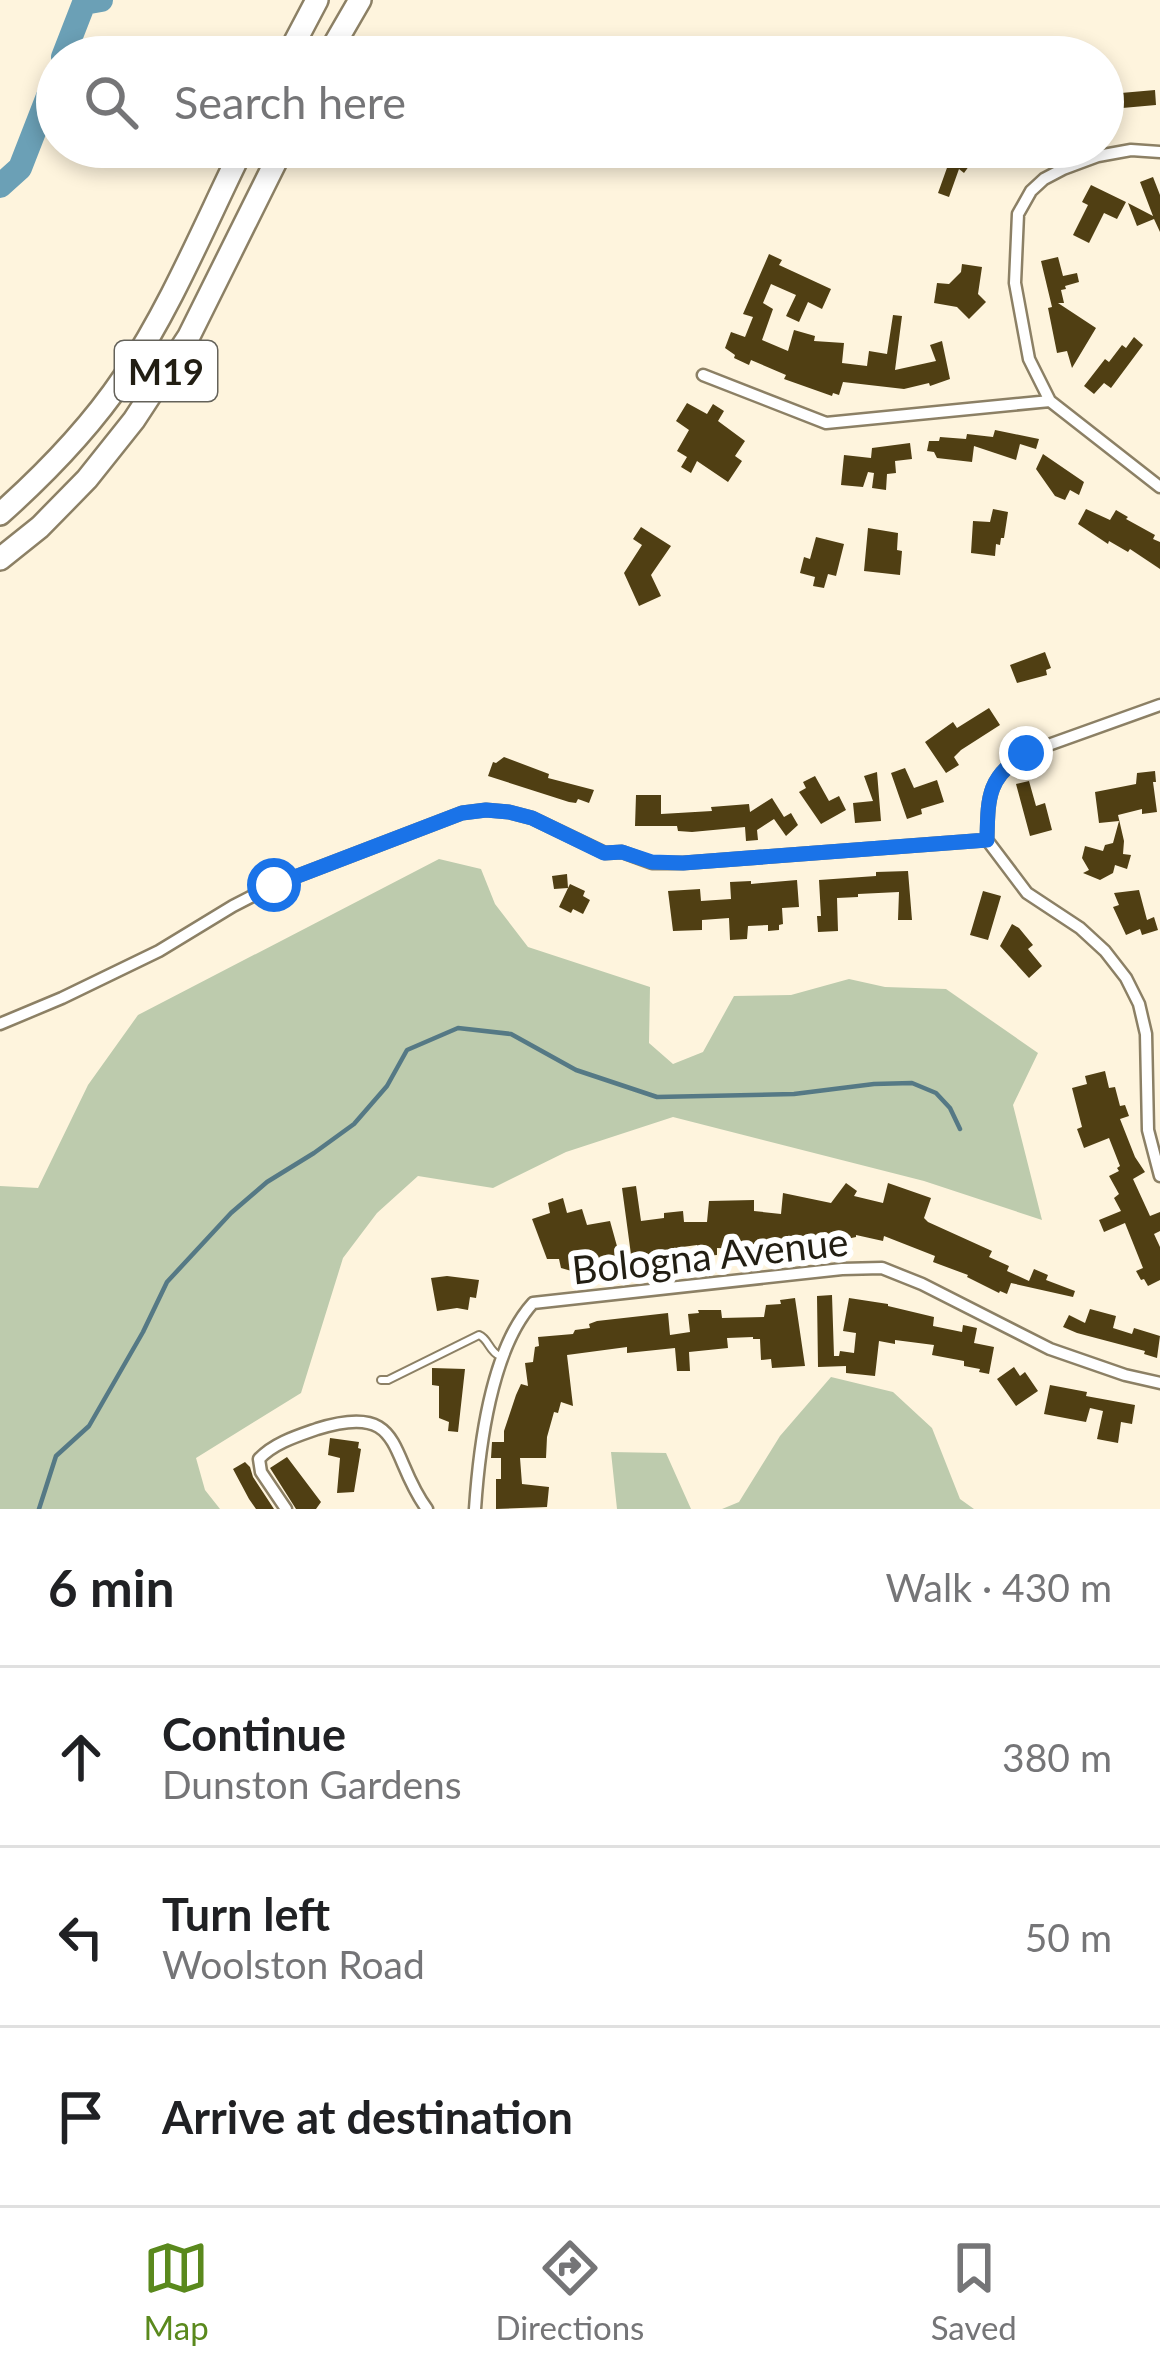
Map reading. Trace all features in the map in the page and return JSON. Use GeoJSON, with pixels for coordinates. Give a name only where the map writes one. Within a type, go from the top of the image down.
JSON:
{"type":"FeatureCollection","features":[{"type":"Feature","properties":{"kind":"highway"},"geometry":{"type":"LineString","coordinates":[[298,36],[317,0]]}},
{"type":"Feature","properties":{"kind":"highway"},"geometry":{"type":"LineString","coordinates":[[340,36],[361,0]]}},
{"type":"Feature","properties":{"kind":"highway","name":"M19"},"geometry":{"type":"LineString","coordinates":[[0,514],[49,470],[123,378],[233,168]]}},
{"type":"Feature","properties":{"kind":"highway","name":"M19"},"geometry":{"type":"LineString","coordinates":[[0,559],[40,527],[134,420],[189,336],[273,168]]}},
{"type":"Feature","properties":{"kind":"street"},"geometry":{"type":"LineString","coordinates":[[1124,151],[1160,152]]}},
{"type":"Feature","properties":{"kind":"street"},"geometry":{"type":"LineString","coordinates":[[1070,168],[1044,179],[1024,201],[1017,223],[1015,283],[1029,359],[1050,401],[1160,487]]}},
{"type":"Feature","properties":{"kind":"street"},"geometry":{"type":"LineString","coordinates":[[703,375],[826,423],[1050,401]]}},
{"type":"Feature","properties":{"kind":"street"},"geometry":{"type":"LineString","coordinates":[[1160,705],[1026,753],[1006,765],[992,784],[987,840],[1027,893],[1080,928],[1126,978],[1147,1034],[1148,1130],[1160,1175]]}},
{"type":"Feature","properties":{"kind":"street"},"geometry":{"type":"LineString","coordinates":[[0,1024],[160,951],[274,885],[462,813],[509,812],[532,818],[604,853],[622,852],[652,862],[987,840]]}},
{"type":"Feature","properties":{"kind":"street","name":"Bologna Avenue"},"geometry":{"type":"LineString","coordinates":[[476,1509],[489,1404],[519,1318],[532,1304],[882,1268],[1050,1349],[1125,1376],[1160,1382]]}},
{"type":"Feature","properties":{"kind":"street"},"geometry":{"type":"LineString","coordinates":[[286,1509],[261,1472],[259,1459],[289,1439],[359,1420],[374,1423],[388,1436],[427,1509]]}},
{"type":"Feature","properties":{"kind":"lane"},"geometry":{"type":"LineString","coordinates":[[381,1380],[479,1335],[503,1358]]}},
{"type":"Feature","properties":{"kind":"green space"},"geometry":{"type":"Polygon","coordinates":[[[439,859],[481,869],[495,904],[528,947],[650,987],[649,1043],[673,1064],[703,1052],[734,996],[791,995],[849,979],[885,987],[946,989],[1038,1053],[1013,1105],[1042,1220],[924,1181],[673,1117],[566,1152],[493,1188],[418,1176],[377,1213],[343,1258],[301,1393],[196,1458],[205,1490],[220,1509],[0,1509],[0,1186],[38,1188],[88,1085],[138,1015],[439,859]]]}},
{"type":"Feature","properties":{"kind":"green space"},"geometry":{"type":"Polygon","coordinates":[[[831,1377],[893,1392],[932,1428],[960,1499],[974,1509],[722,1509],[739,1502],[780,1436],[831,1377]]]}},
{"type":"Feature","properties":{"kind":"green space"},"geometry":{"type":"Polygon","coordinates":[[[611,1452],[666,1453],[691,1509],[617,1509],[611,1452]]]}},
{"type":"Feature","properties":{"kind":"building"},"geometry":{"type":"Polygon","coordinates":[[[1155,90],[1156,105],[1124,108],[1124,93],[1155,90]]]}},
{"type":"Feature","properties":{"kind":"building"},"geometry":{"type":"Polygon","coordinates":[[[947,168],[968,168],[964,173],[959,169],[949,197],[938,193],[947,168]]]}},
{"type":"Feature","properties":{"kind":"building"},"geometry":{"type":"Polygon","coordinates":[[[1153,177],[1160,195],[1160,232],[1154,219],[1137,226],[1128,203],[1153,216],[1140,182],[1153,177]]]}},
{"type":"Feature","properties":{"kind":"building"},"geometry":{"type":"Polygon","coordinates":[[[1091,185],[1126,202],[1117,219],[1104,213],[1089,243],[1073,235],[1088,205],[1082,202],[1091,185]]]}},
{"type":"Feature","properties":{"kind":"building"},"geometry":{"type":"Polygon","coordinates":[[[769,254],[782,260],[779,265],[831,289],[822,309],[808,302],[799,322],[786,316],[796,295],[771,284],[763,303],[773,309],[762,340],[788,351],[794,330],[815,336],[814,341],[844,343],[842,363],[867,366],[869,351],[887,354],[893,315],[902,316],[895,370],[936,361],[930,345],[942,341],[950,379],[904,389],[843,382],[839,395],[832,396],[784,379],[786,375],[751,360],[749,365],[734,358],[725,348],[731,332],[745,337],[753,317],[743,314],[769,254]]]}},
{"type":"Feature","properties":{"kind":"building"},"geometry":{"type":"Polygon","coordinates":[[[1058,257],[1063,276],[1077,273],[1079,282],[1061,290],[1064,303],[1058,303],[1096,328],[1072,368],[1067,351],[1057,353],[1041,261],[1058,257]]]}},
{"type":"Feature","properties":{"kind":"building"},"geometry":{"type":"Polygon","coordinates":[[[962,264],[982,267],[978,294],[986,302],[969,319],[957,307],[934,303],[937,283],[949,284],[962,264]]]}},
{"type":"Feature","properties":{"kind":"building"},"geometry":{"type":"Polygon","coordinates":[[[1134,337],[1143,345],[1111,388],[1104,383],[1094,394],[1084,386],[1105,359],[1109,362],[1134,337]]]}},
{"type":"Feature","properties":{"kind":"building"},"geometry":{"type":"Polygon","coordinates":[[[687,403],[707,414],[713,404],[724,411],[718,421],[745,441],[735,456],[742,461],[728,482],[697,461],[691,473],[681,467],[687,457],[677,451],[689,430],[676,421],[687,403]]]}},
{"type":"Feature","properties":{"kind":"building"},"geometry":{"type":"Polygon","coordinates":[[[995,430],[1039,439],[1036,449],[1020,444],[1016,460],[974,446],[972,462],[937,458],[927,451],[929,441],[940,437],[993,437],[995,430]]]}},
{"type":"Feature","properties":{"kind":"building"},"geometry":{"type":"Polygon","coordinates":[[[910,443],[912,459],[895,461],[896,473],[887,474],[886,490],[872,488],[874,473],[868,472],[863,487],[841,485],[844,455],[871,458],[872,448],[910,443]]]}},
{"type":"Feature","properties":{"kind":"building"},"geometry":{"type":"Polygon","coordinates":[[[1043,454],[1084,482],[1079,495],[1070,490],[1065,500],[1055,496],[1036,469],[1043,454]]]}},
{"type":"Feature","properties":{"kind":"building"},"geometry":{"type":"Polygon","coordinates":[[[993,509],[1008,512],[995,556],[971,553],[973,521],[990,522],[993,509]]]}},
{"type":"Feature","properties":{"kind":"building"},"geometry":{"type":"Polygon","coordinates":[[[1086,509],[1110,520],[1116,510],[1155,535],[1153,539],[1160,542],[1160,569],[1078,524],[1086,509]]]}},
{"type":"Feature","properties":{"kind":"building"},"geometry":{"type":"Polygon","coordinates":[[[641,527],[671,546],[651,575],[661,596],[639,606],[624,573],[642,545],[633,539],[641,527]]]}},
{"type":"Feature","properties":{"kind":"building"},"geometry":{"type":"Polygon","coordinates":[[[868,528],[898,533],[900,575],[864,571],[868,528]]]}},
{"type":"Feature","properties":{"kind":"building"},"geometry":{"type":"Polygon","coordinates":[[[816,537],[844,544],[836,576],[828,574],[824,588],[813,586],[815,577],[800,573],[816,537]]]}},
{"type":"Feature","properties":{"kind":"building"},"geometry":{"type":"Polygon","coordinates":[[[1045,652],[1051,668],[1047,675],[1017,683],[1010,665],[1045,652]]]}},
{"type":"Feature","properties":{"kind":"building"},"geometry":{"type":"Polygon","coordinates":[[[989,708],[1000,725],[961,750],[954,757],[959,765],[946,773],[925,742],[953,722],[957,728],[989,708]]]}},
{"type":"Feature","properties":{"kind":"building"},"geometry":{"type":"Polygon","coordinates":[[[504,757],[549,774],[548,778],[594,790],[589,803],[569,802],[488,776],[493,762],[504,757]]]}},
{"type":"Feature","properties":{"kind":"building"},"geometry":{"type":"Polygon","coordinates":[[[905,768],[914,788],[937,780],[944,802],[907,819],[891,773],[905,768]]]}},
{"type":"Feature","properties":{"kind":"building"},"geometry":{"type":"Polygon","coordinates":[[[1155,771],[1157,812],[1142,814],[1142,809],[1118,815],[1124,841],[1123,854],[1131,855],[1127,869],[1115,865],[1113,873],[1100,880],[1083,873],[1089,870],[1082,858],[1085,846],[1103,851],[1113,843],[1119,821],[1099,823],[1095,792],[1136,784],[1137,773],[1155,771]]]}},
{"type":"Feature","properties":{"kind":"building"},"geometry":{"type":"Polygon","coordinates":[[[877,772],[881,821],[855,823],[853,803],[873,801],[864,776],[877,772]]]}},
{"type":"Feature","properties":{"kind":"building"},"geometry":{"type":"Polygon","coordinates":[[[815,776],[829,801],[839,796],[846,810],[821,824],[799,792],[806,788],[803,782],[815,776]]]}},
{"type":"Feature","properties":{"kind":"building"},"geometry":{"type":"Polygon","coordinates":[[[1029,781],[1036,806],[1045,803],[1052,830],[1030,836],[1016,784],[1029,781]]]}},
{"type":"Feature","properties":{"kind":"building"},"geometry":{"type":"Polygon","coordinates":[[[636,795],[661,795],[661,814],[749,804],[750,812],[772,798],[784,817],[791,813],[798,825],[786,836],[774,819],[757,830],[758,840],[746,841],[745,827],[692,832],[678,831],[677,826],[635,826],[636,795]]]}},
{"type":"Feature","properties":{"kind":"building"},"geometry":{"type":"Polygon","coordinates":[[[908,871],[912,920],[898,920],[899,892],[858,894],[837,898],[838,931],[818,932],[819,880],[908,871]]]}},
{"type":"Feature","properties":{"kind":"building"},"geometry":{"type":"Polygon","coordinates":[[[567,874],[568,888],[554,889],[552,876],[567,874]]]}},
{"type":"Feature","properties":{"kind":"building"},"geometry":{"type":"Polygon","coordinates":[[[797,880],[799,907],[782,908],[779,930],[748,926],[747,939],[730,940],[729,918],[702,920],[702,930],[673,931],[668,891],[700,889],[701,901],[731,899],[730,882],[797,880]]]}},
{"type":"Feature","properties":{"kind":"building"},"geometry":{"type":"Polygon","coordinates":[[[570,884],[585,891],[583,896],[590,900],[583,914],[559,907],[570,884]]]}},
{"type":"Feature","properties":{"kind":"building"},"geometry":{"type":"Polygon","coordinates":[[[1139,890],[1147,920],[1154,917],[1158,930],[1142,935],[1140,929],[1126,935],[1113,907],[1119,905],[1114,893],[1139,890]]]}},
{"type":"Feature","properties":{"kind":"building"},"geometry":{"type":"Polygon","coordinates":[[[983,891],[1001,896],[988,940],[970,935],[983,891]]]}},
{"type":"Feature","properties":{"kind":"building"},"geometry":{"type":"Polygon","coordinates":[[[1012,924],[1033,945],[1028,949],[1042,966],[1029,978],[1000,946],[1012,924]]]}},
{"type":"Feature","properties":{"kind":"building"},"geometry":{"type":"Polygon","coordinates":[[[1105,1071],[1109,1088],[1115,1087],[1120,1106],[1125,1105],[1129,1116],[1120,1119],[1145,1172],[1133,1179],[1150,1216],[1160,1212],[1160,1231],[1154,1234],[1160,1247],[1160,1280],[1148,1286],[1136,1271],[1143,1268],[1125,1223],[1104,1232],[1099,1220],[1121,1211],[1114,1198],[1119,1194],[1109,1176],[1120,1166],[1109,1138],[1084,1148],[1077,1129],[1082,1127],[1072,1088],[1087,1084],[1085,1076],[1105,1071]]]}},
{"type":"Feature","properties":{"kind":"building"},"geometry":{"type":"Polygon","coordinates":[[[846,1183],[857,1191],[854,1196],[883,1203],[888,1183],[931,1198],[924,1218],[928,1222],[992,1251],[989,1257],[1029,1281],[1034,1269],[1048,1275],[1046,1280],[1075,1291],[1073,1297],[1011,1283],[1007,1294],[999,1293],[933,1262],[935,1256],[884,1236],[883,1241],[856,1235],[826,1237],[822,1258],[812,1259],[813,1242],[789,1238],[788,1250],[745,1245],[744,1249],[717,1248],[717,1255],[704,1256],[697,1253],[697,1245],[675,1248],[676,1256],[670,1261],[632,1262],[622,1188],[636,1186],[641,1221],[683,1211],[684,1222],[707,1222],[709,1201],[754,1200],[754,1211],[781,1214],[783,1193],[831,1203],[846,1183]]]}},
{"type":"Feature","properties":{"kind":"building"},"geometry":{"type":"Polygon","coordinates":[[[563,1198],[567,1213],[582,1209],[587,1225],[610,1221],[620,1257],[581,1266],[575,1272],[561,1268],[559,1259],[547,1259],[532,1219],[550,1213],[548,1203],[563,1198]]]}},
{"type":"Feature","properties":{"kind":"building"},"geometry":{"type":"Polygon","coordinates":[[[431,1278],[479,1280],[468,1310],[437,1311],[431,1278]]]}},
{"type":"Feature","properties":{"kind":"building"},"geometry":{"type":"Polygon","coordinates":[[[832,1295],[834,1356],[840,1351],[854,1353],[856,1333],[843,1331],[849,1298],[934,1317],[933,1326],[962,1332],[963,1325],[977,1328],[974,1343],[994,1347],[989,1374],[964,1366],[964,1361],[932,1355],[934,1345],[895,1340],[895,1344],[879,1341],[875,1376],[846,1373],[846,1366],[818,1367],[817,1296],[832,1295]]]}},
{"type":"Feature","properties":{"kind":"building"},"geometry":{"type":"Polygon","coordinates":[[[795,1298],[805,1366],[772,1368],[771,1359],[761,1360],[760,1339],[753,1337],[727,1338],[728,1348],[689,1352],[690,1371],[677,1371],[675,1348],[627,1353],[627,1347],[567,1355],[573,1406],[561,1402],[558,1413],[554,1412],[546,1458],[520,1458],[522,1484],[549,1487],[547,1507],[496,1509],[501,1458],[491,1458],[492,1442],[504,1442],[516,1395],[521,1384],[528,1386],[525,1363],[533,1362],[538,1337],[573,1334],[597,1321],[668,1313],[670,1335],[690,1332],[688,1314],[698,1310],[721,1310],[722,1318],[764,1317],[766,1305],[795,1298]]]}},
{"type":"Feature","properties":{"kind":"building"},"geometry":{"type":"Polygon","coordinates":[[[1090,1309],[1116,1316],[1113,1328],[1160,1336],[1157,1358],[1063,1327],[1069,1315],[1085,1323],[1090,1309]]]}},
{"type":"Feature","properties":{"kind":"building"},"geometry":{"type":"Polygon","coordinates":[[[1014,1367],[1020,1376],[1025,1372],[1038,1391],[1016,1406],[997,1379],[1014,1367]]]}},
{"type":"Feature","properties":{"kind":"building"},"geometry":{"type":"Polygon","coordinates":[[[432,1368],[465,1369],[458,1432],[448,1431],[449,1422],[439,1418],[439,1386],[432,1385],[432,1368]]]}},
{"type":"Feature","properties":{"kind":"building"},"geometry":{"type":"Polygon","coordinates":[[[1050,1385],[1135,1405],[1132,1424],[1121,1422],[1118,1443],[1097,1439],[1103,1411],[1090,1408],[1086,1422],[1044,1414],[1050,1385]]]}},
{"type":"Feature","properties":{"kind":"building"},"geometry":{"type":"Polygon","coordinates":[[[330,1438],[359,1442],[354,1492],[337,1493],[340,1458],[328,1455],[330,1438]]]}},
{"type":"Feature","properties":{"kind":"building"},"geometry":{"type":"Polygon","coordinates":[[[287,1457],[321,1502],[316,1509],[296,1509],[270,1468],[287,1457]]]}},
{"type":"Feature","properties":{"kind":"building"},"geometry":{"type":"Polygon","coordinates":[[[245,1462],[274,1509],[256,1509],[249,1499],[233,1469],[245,1462]]]}},
{"type":"Feature","properties":{"kind":"waterway"},"geometry":{"type":"LineString","coordinates":[[71,36],[84,3],[101,0]]}},
{"type":"Feature","properties":{"kind":"waterway"},"geometry":{"type":"LineString","coordinates":[[0,186],[20,168],[36,127]]}},
{"type":"Feature","properties":{"kind":"waterway"},"geometry":{"type":"LineString","coordinates":[[39,1509],[56,1456],[89,1426],[167,1282],[267,1182],[354,1124],[387,1086],[407,1050],[458,1028],[511,1034],[576,1070],[657,1097],[794,1094],[912,1083],[936,1093],[960,1129]]}},
{"type":"Feature","properties":{"kind":"route"},"geometry":{"type":"LineString","coordinates":[[274,885],[462,813],[486,810],[532,818],[604,853],[622,852],[652,862],[987,840],[992,784],[1006,765],[1026,753]]}}]}
